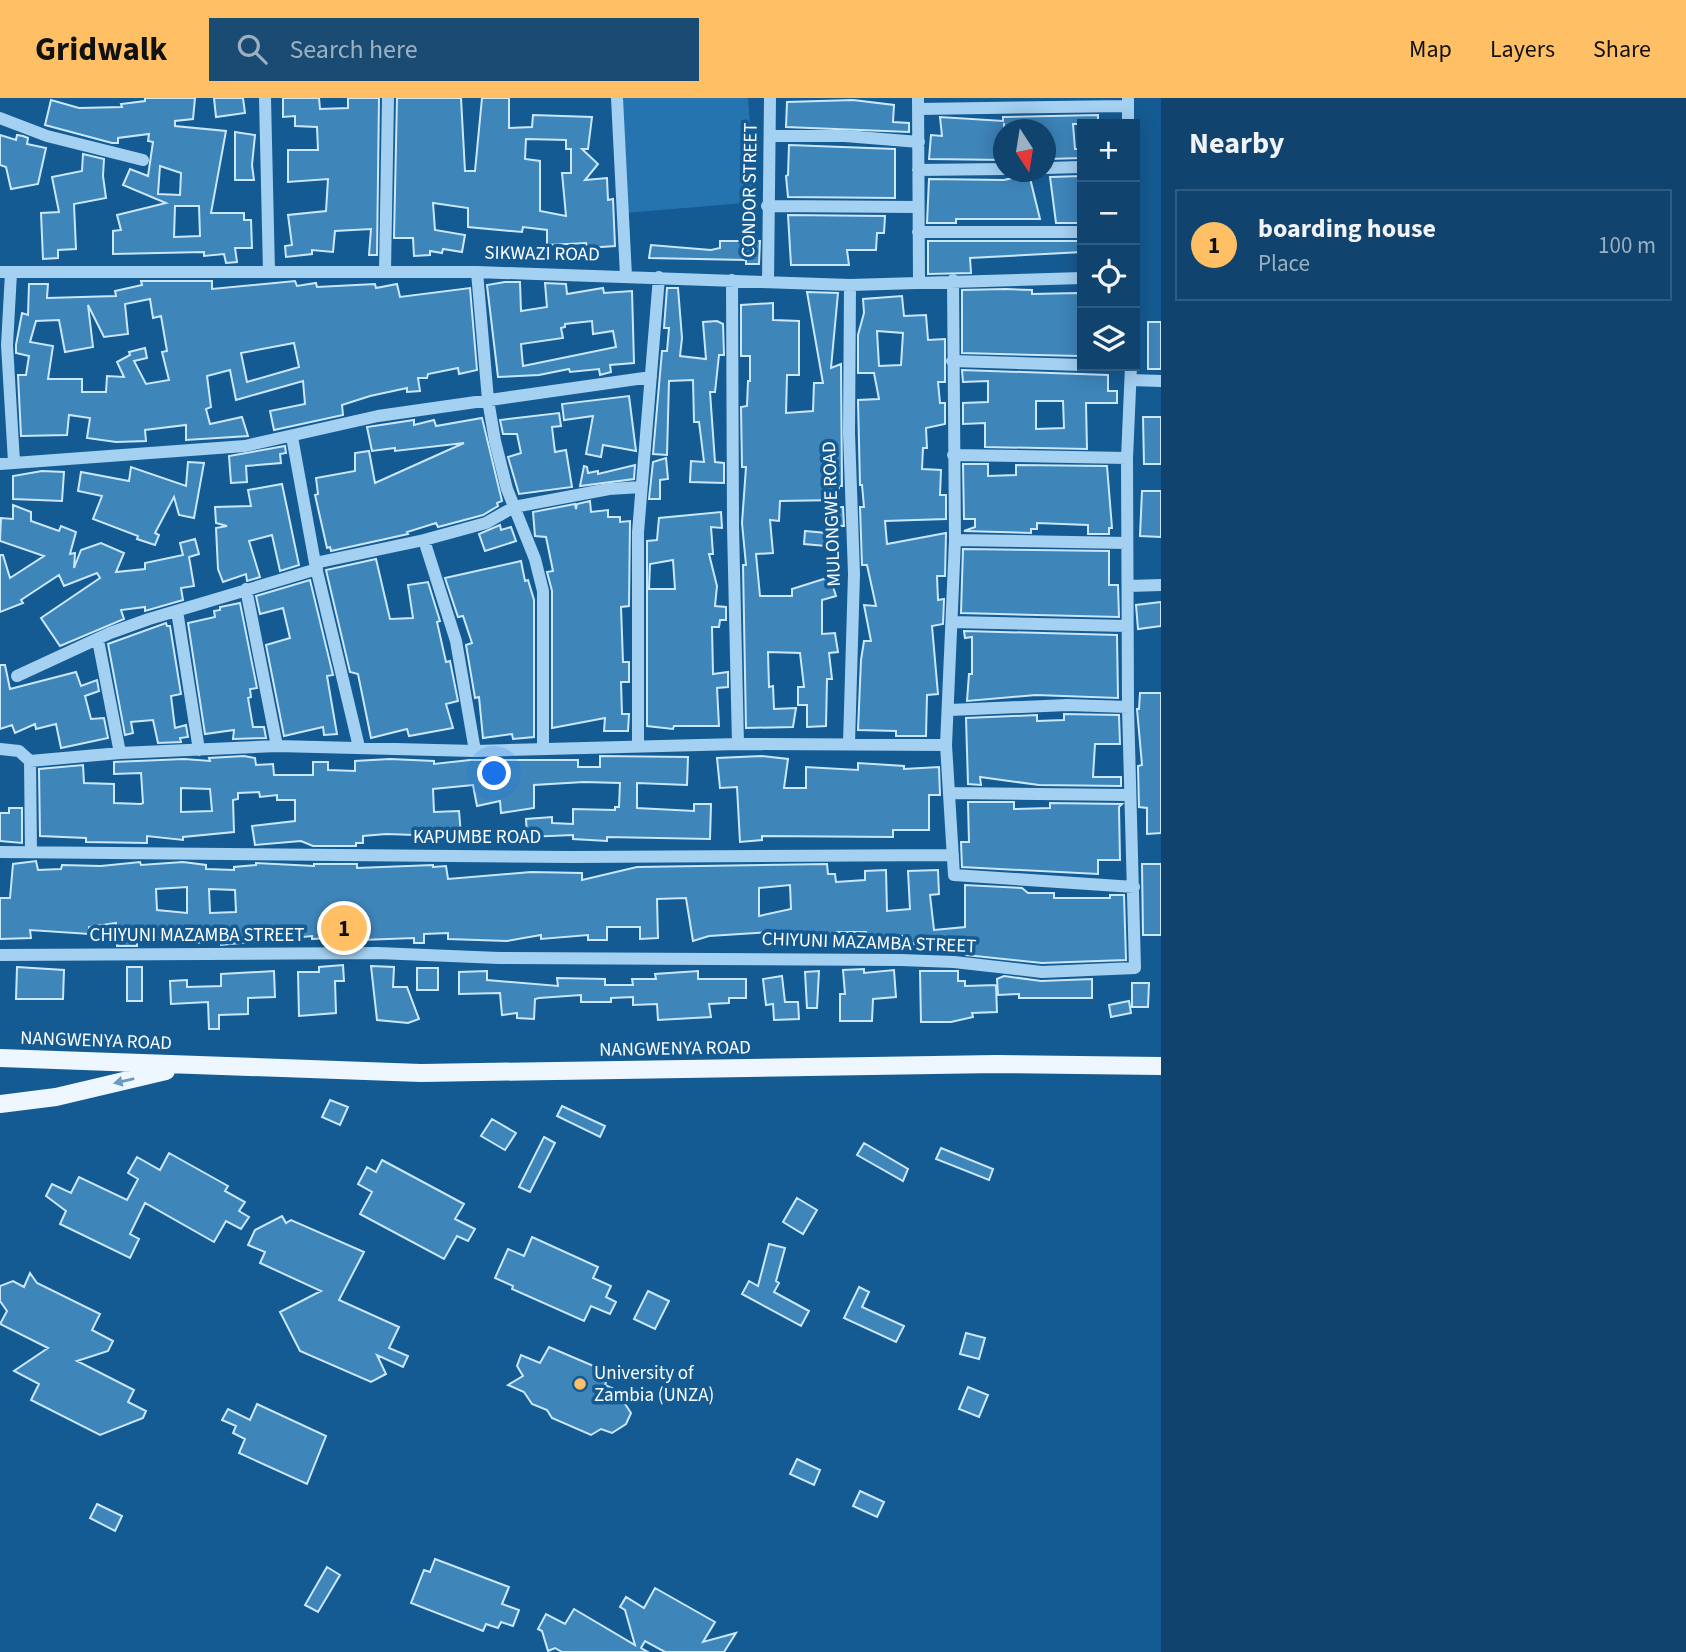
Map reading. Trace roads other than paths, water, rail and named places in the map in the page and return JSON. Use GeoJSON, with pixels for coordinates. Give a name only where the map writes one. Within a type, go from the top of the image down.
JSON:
{"type":"FeatureCollection","features":[{"type":"Feature","properties":{"kind":"main road","name":"NANGWENYA ROAD"},"geometry":{"type":"LineString","coordinates":[[0,1058],[434,1073],[996,1064],[1161,1066]]}},
{"type":"Feature","properties":{"kind":"main road","name":"NANGWENYA ROAD"},"geometry":{"type":"LineString","coordinates":[[0,1104],[56,1097],[190,1066]]}},
{"type":"Feature","properties":{"kind":"street"},"geometry":{"type":"LineString","coordinates":[[265,98],[269,272]]}},
{"type":"Feature","properties":{"kind":"street"},"geometry":{"type":"LineString","coordinates":[[385,272],[388,98]]}},
{"type":"Feature","properties":{"kind":"street"},"geometry":{"type":"LineString","coordinates":[[617,98],[626,276]]}},
{"type":"Feature","properties":{"kind":"street","name":"CONDOR STREET"},"geometry":{"type":"LineString","coordinates":[[768,282],[767,206],[771,98]]}},
{"type":"Feature","properties":{"kind":"street"},"geometry":{"type":"LineString","coordinates":[[919,281],[918,104],[1128,102]]}},
{"type":"Feature","properties":{"kind":"street"},"geometry":{"type":"LineString","coordinates":[[0,118],[47,136],[143,160]]}},
{"type":"Feature","properties":{"kind":"street"},"geometry":{"type":"LineString","coordinates":[[770,136],[845,136],[919,142]]}},
{"type":"Feature","properties":{"kind":"street"},"geometry":{"type":"LineString","coordinates":[[1056,167],[1077,166]]}},
{"type":"Feature","properties":{"kind":"street"},"geometry":{"type":"LineString","coordinates":[[918,170],[993,169]]}},
{"type":"Feature","properties":{"kind":"street"},"geometry":{"type":"LineString","coordinates":[[767,206],[918,207]]}},
{"type":"Feature","properties":{"kind":"street"},"geometry":{"type":"LineString","coordinates":[[918,232],[1077,232]]}},
{"type":"Feature","properties":{"kind":"street"},"geometry":{"type":"LineString","coordinates":[[477,272],[488,400],[503,474],[543,591],[543,749]]}},
{"type":"Feature","properties":{"kind":"street","name":"SIKWAZI ROAD"},"geometry":{"type":"LineString","coordinates":[[6,273],[477,272],[850,285],[1077,278]]}},
{"type":"Feature","properties":{"kind":"street"},"geometry":{"type":"LineString","coordinates":[[6,273],[7,463],[244,446],[292,438],[378,416],[651,377]]}},
{"type":"Feature","properties":{"kind":"street"},"geometry":{"type":"LineString","coordinates":[[638,746],[638,531],[659,277]]}},
{"type":"Feature","properties":{"kind":"street"},"geometry":{"type":"LineString","coordinates":[[732,280],[732,501],[738,744]]}},
{"type":"Feature","properties":{"kind":"street"},"geometry":{"type":"LineString","coordinates":[[953,280],[955,540],[950,709],[946,745],[954,875],[1134,887]]}},
{"type":"Feature","properties":{"kind":"street","name":"MULONGWE ROAD"},"geometry":{"type":"LineString","coordinates":[[849,743],[854,615],[848,391],[850,285]]}},
{"type":"Feature","properties":{"kind":"street"},"geometry":{"type":"LineString","coordinates":[[952,361],[1077,365]]}},
{"type":"Feature","properties":{"kind":"street","name":"CHIYUNI MAZAMBA STREET"},"geometry":{"type":"LineString","coordinates":[[0,955],[378,953],[499,958],[901,960],[954,962],[1042,972],[1135,968],[1134,887],[1128,795],[1127,458],[1131,371]]}},
{"type":"Feature","properties":{"kind":"street"},"geometry":{"type":"LineString","coordinates":[[1131,380],[1161,381]]}},
{"type":"Feature","properties":{"kind":"street"},"geometry":{"type":"LineString","coordinates":[[292,438],[316,566],[359,747]]}},
{"type":"Feature","properties":{"kind":"street"},"geometry":{"type":"LineString","coordinates":[[953,455],[1127,458]]}},
{"type":"Feature","properties":{"kind":"street"},"geometry":{"type":"LineString","coordinates":[[17,676],[98,640],[316,566],[485,523],[514,507],[609,489],[641,487]]}},
{"type":"Feature","properties":{"kind":"street"},"geometry":{"type":"LineString","coordinates":[[424,540],[456,641],[475,751]]}},
{"type":"Feature","properties":{"kind":"street"},"geometry":{"type":"LineString","coordinates":[[955,540],[1127,543]]}},
{"type":"Feature","properties":{"kind":"street"},"geometry":{"type":"LineString","coordinates":[[1129,586],[1161,585]]}},
{"type":"Feature","properties":{"kind":"street"},"geometry":{"type":"LineString","coordinates":[[246,589],[277,746]]}},
{"type":"Feature","properties":{"kind":"street"},"geometry":{"type":"LineString","coordinates":[[177,611],[199,750]]}},
{"type":"Feature","properties":{"kind":"street"},"geometry":{"type":"LineString","coordinates":[[952,622],[1127,626]]}},
{"type":"Feature","properties":{"kind":"street"},"geometry":{"type":"LineString","coordinates":[[98,640],[120,752]]}},
{"type":"Feature","properties":{"kind":"street"},"geometry":{"type":"LineString","coordinates":[[950,709],[1068,705],[1128,707]]}},
{"type":"Feature","properties":{"kind":"street"},"geometry":{"type":"LineString","coordinates":[[30,761],[120,752],[277,746],[475,751],[738,744],[946,745]]}},
{"type":"Feature","properties":{"kind":"street"},"geometry":{"type":"LineString","coordinates":[[0,749],[19,751],[30,761],[31,852]]}},
{"type":"Feature","properties":{"kind":"street"},"geometry":{"type":"LineString","coordinates":[[951,793],[1128,795]]}},
{"type":"Feature","properties":{"kind":"street","name":"KAPUMBE ROAD"},"geometry":{"type":"LineString","coordinates":[[0,852],[571,857],[953,855]]}},
{"type":"Feature","properties":{"kind":"place","name":"boarding house"},"geometry":{"type":"Point","coordinates":[344,928]}},
{"type":"Feature","properties":{"kind":"place","name":"University of Zambia (UNZA)"},"geometry":{"type":"Point","coordinates":[580,1384]}}]}
